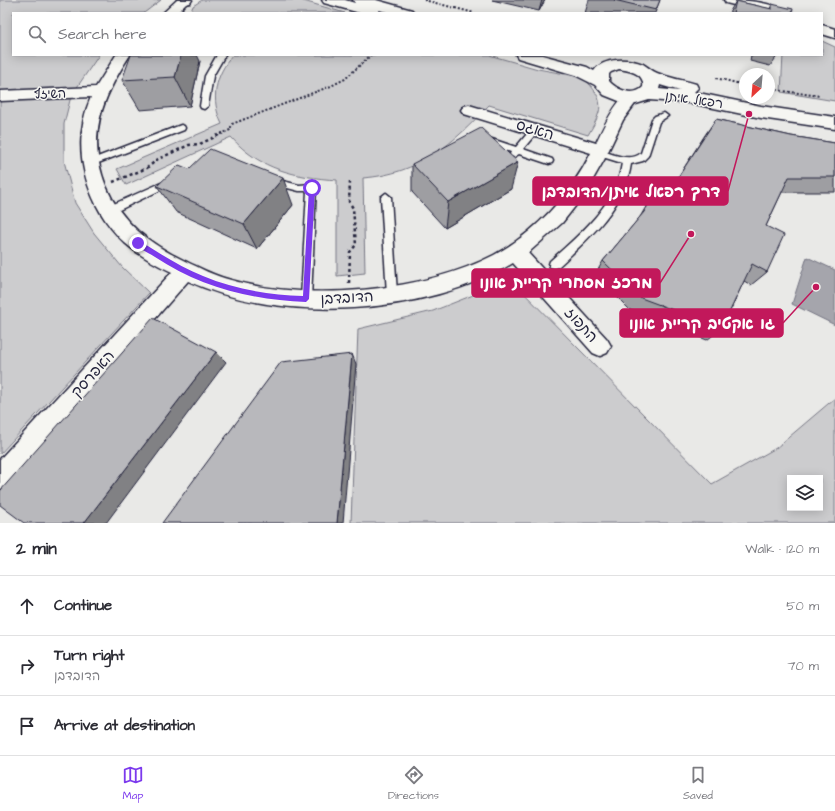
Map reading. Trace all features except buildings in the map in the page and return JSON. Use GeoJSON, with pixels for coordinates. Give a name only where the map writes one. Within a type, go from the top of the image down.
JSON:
{"type":"FeatureCollection","features":[{"type":"Feature","properties":{"kind":"street"},"geometry":{"type":"LineString","coordinates":[[329,0],[371,12]]}},
{"type":"Feature","properties":{"kind":"street"},"geometry":{"type":"LineString","coordinates":[[360,0],[403,12]]}},
{"type":"Feature","properties":{"kind":"street"},"geometry":{"type":"LineString","coordinates":[[730,0],[762,7],[775,12]]}},
{"type":"Feature","properties":{"kind":"street"},"geometry":{"type":"LineString","coordinates":[[823,29],[835,34]]}},
{"type":"Feature","properties":{"kind":"street","name":"הדובדבן"},"geometry":{"type":"LineString","coordinates":[[122,56],[110,73],[100,92],[92,113],[88,132],[88,154],[93,178],[119,225],[138,243],[166,261],[201,279],[240,291],[285,298],[348,298],[424,290],[462,278],[500,261],[532,239],[555,218],[587,177],[600,152],[610,126],[618,114],[640,96]]}},
{"type":"Feature","properties":{"kind":"street"},"geometry":{"type":"LineString","coordinates":[[528,56],[581,71],[604,85]]}},
{"type":"Feature","properties":{"kind":"street"},"geometry":{"type":"LineString","coordinates":[[566,56],[612,66]]}},
{"type":"Feature","properties":{"kind":"street","name":"רפאל איתן"},"geometry":{"type":"LineString","coordinates":[[612,66],[619,64],[632,66],[650,76],[742,100],[777,107],[835,114]]}},
{"type":"Feature","properties":{"kind":"street"},"geometry":{"type":"LineString","coordinates":[[604,85],[600,78],[601,73],[605,68],[612,66]]}},
{"type":"Feature","properties":{"kind":"street"},"geometry":{"type":"LineString","coordinates":[[640,96],[651,91],[653,86],[650,76]]}},
{"type":"Feature","properties":{"kind":"street","name":"הדובדבן"},"geometry":{"type":"LineString","coordinates":[[604,85],[611,109],[610,126]]}},
{"type":"Feature","properties":{"kind":"street","name":"רפאל איתן"},"geometry":{"type":"LineString","coordinates":[[604,85],[623,96],[690,97],[761,112],[835,123]]}},
{"type":"Feature","properties":{"kind":"street","name":"השיזף"},"geometry":{"type":"LineString","coordinates":[[0,96],[100,92]]}},
{"type":"Feature","properties":{"kind":"street","name":"האגס"},"geometry":{"type":"LineString","coordinates":[[469,110],[600,152]]}},
{"type":"Feature","properties":{"kind":"street","name":"התפוז"},"geometry":{"type":"LineString","coordinates":[[514,251],[600,346]]}},
{"type":"Feature","properties":{"kind":"street","name":"האפרסק"},"geometry":{"type":"LineString","coordinates":[[0,477],[185,271]]}},
{"type":"Feature","properties":{"kind":"lane"},"geometry":{"type":"LineString","coordinates":[[204,106],[210,76],[220,56]]}},
{"type":"Feature","properties":{"kind":"lane"},"geometry":{"type":"LineString","coordinates":[[600,152],[627,161],[640,159],[645,154],[655,121],[664,116]]}},
{"type":"Feature","properties":{"kind":"lane"},"geometry":{"type":"LineString","coordinates":[[90,163],[181,128]]}},
{"type":"Feature","properties":{"kind":"lane"},"geometry":{"type":"LineString","coordinates":[[508,158],[518,151],[535,130]]}},
{"type":"Feature","properties":{"kind":"lane"},"geometry":{"type":"LineString","coordinates":[[478,138],[549,161]]}},
{"type":"Feature","properties":{"kind":"lane"},"geometry":{"type":"LineString","coordinates":[[554,264],[580,240],[599,218],[614,197],[622,182],[627,161]]}},
{"type":"Feature","properties":{"kind":"lane"},"geometry":{"type":"LineString","coordinates":[[110,210],[180,177]]}},
{"type":"Feature","properties":{"kind":"lane"},"geometry":{"type":"LineString","coordinates":[[279,183],[299,188],[312,188],[306,299]]}},
{"type":"Feature","properties":{"kind":"lane"},"geometry":{"type":"LineString","coordinates":[[386,198],[392,294]]}},
{"type":"Feature","properties":{"kind":"path"},"geometry":{"type":"LineString","coordinates":[[424,0],[470,12]]}},
{"type":"Feature","properties":{"kind":"path"},"geometry":{"type":"LineString","coordinates":[[98,188],[147,168],[158,159],[189,145],[200,144],[230,130],[232,124],[331,86],[345,79],[370,56]]}},
{"type":"Feature","properties":{"kind":"path"},"geometry":{"type":"LineString","coordinates":[[716,78],[739,84]]}},
{"type":"Feature","properties":{"kind":"path"},"geometry":{"type":"LineString","coordinates":[[775,90],[820,96]]}},
{"type":"Feature","properties":{"kind":"path"},"geometry":{"type":"LineString","coordinates":[[348,298],[350,252],[356,245],[353,208],[350,202],[350,182]]}},
{"type":"Feature","properties":{"kind":"shaded area"},"geometry":{"type":"Polygon","coordinates":[[[0,0],[161,0],[145,12],[12,12],[12,56],[98,56],[71,96],[64,124],[64,161],[75,203],[94,233],[122,267],[149,293],[0,454],[0,0]]]}},
{"type":"Feature","properties":{"kind":"shaded area"},"geometry":{"type":"Polygon","coordinates":[[[202,0],[300,0],[342,12],[192,12],[191,11],[193,6],[202,0]]]}},
{"type":"Feature","properties":{"kind":"shaded area"},"geometry":{"type":"Polygon","coordinates":[[[823,41],[835,47],[835,101],[781,92],[783,56],[823,56],[823,41]]]}},
{"type":"Feature","properties":{"kind":"shaded area"},"geometry":{"type":"Polygon","coordinates":[[[232,56],[492,56],[538,69],[581,77],[592,87],[598,97],[600,107],[597,118],[588,135],[489,105],[462,132],[434,155],[401,170],[363,178],[365,273],[337,276],[337,180],[307,177],[280,170],[254,157],[231,137],[126,185],[117,169],[222,124],[218,115],[215,97],[218,79],[232,56]]]}},
{"type":"Feature","properties":{"kind":"shaded area"},"geometry":{"type":"Polygon","coordinates":[[[807,257],[835,270],[835,325],[792,304],[807,257]]]}},
{"type":"Feature","properties":{"kind":"shaded area"},"geometry":{"type":"Polygon","coordinates":[[[511,280],[712,484],[776,448],[835,398],[835,523],[351,523],[358,329],[433,311],[511,280]]]}},
{"type":"Feature","properties":{"kind":"place","name":"דרך רפאל איתן/הדובדבן"},"geometry":{"type":"Point","coordinates":[749,114]}},
{"type":"Feature","properties":{"kind":"place","name":"מרכז מסחרי קריית אונו"},"geometry":{"type":"Point","coordinates":[691,234]}},
{"type":"Feature","properties":{"kind":"place","name":"גו אקטיב קריית אונו"},"geometry":{"type":"Point","coordinates":[816,287]}},
{"type":"Feature","properties":{"kind":"route"},"geometry":{"type":"LineString","coordinates":[[138,243],[166,261],[201,279],[240,291],[285,298],[306,299],[312,188]]}}]}
